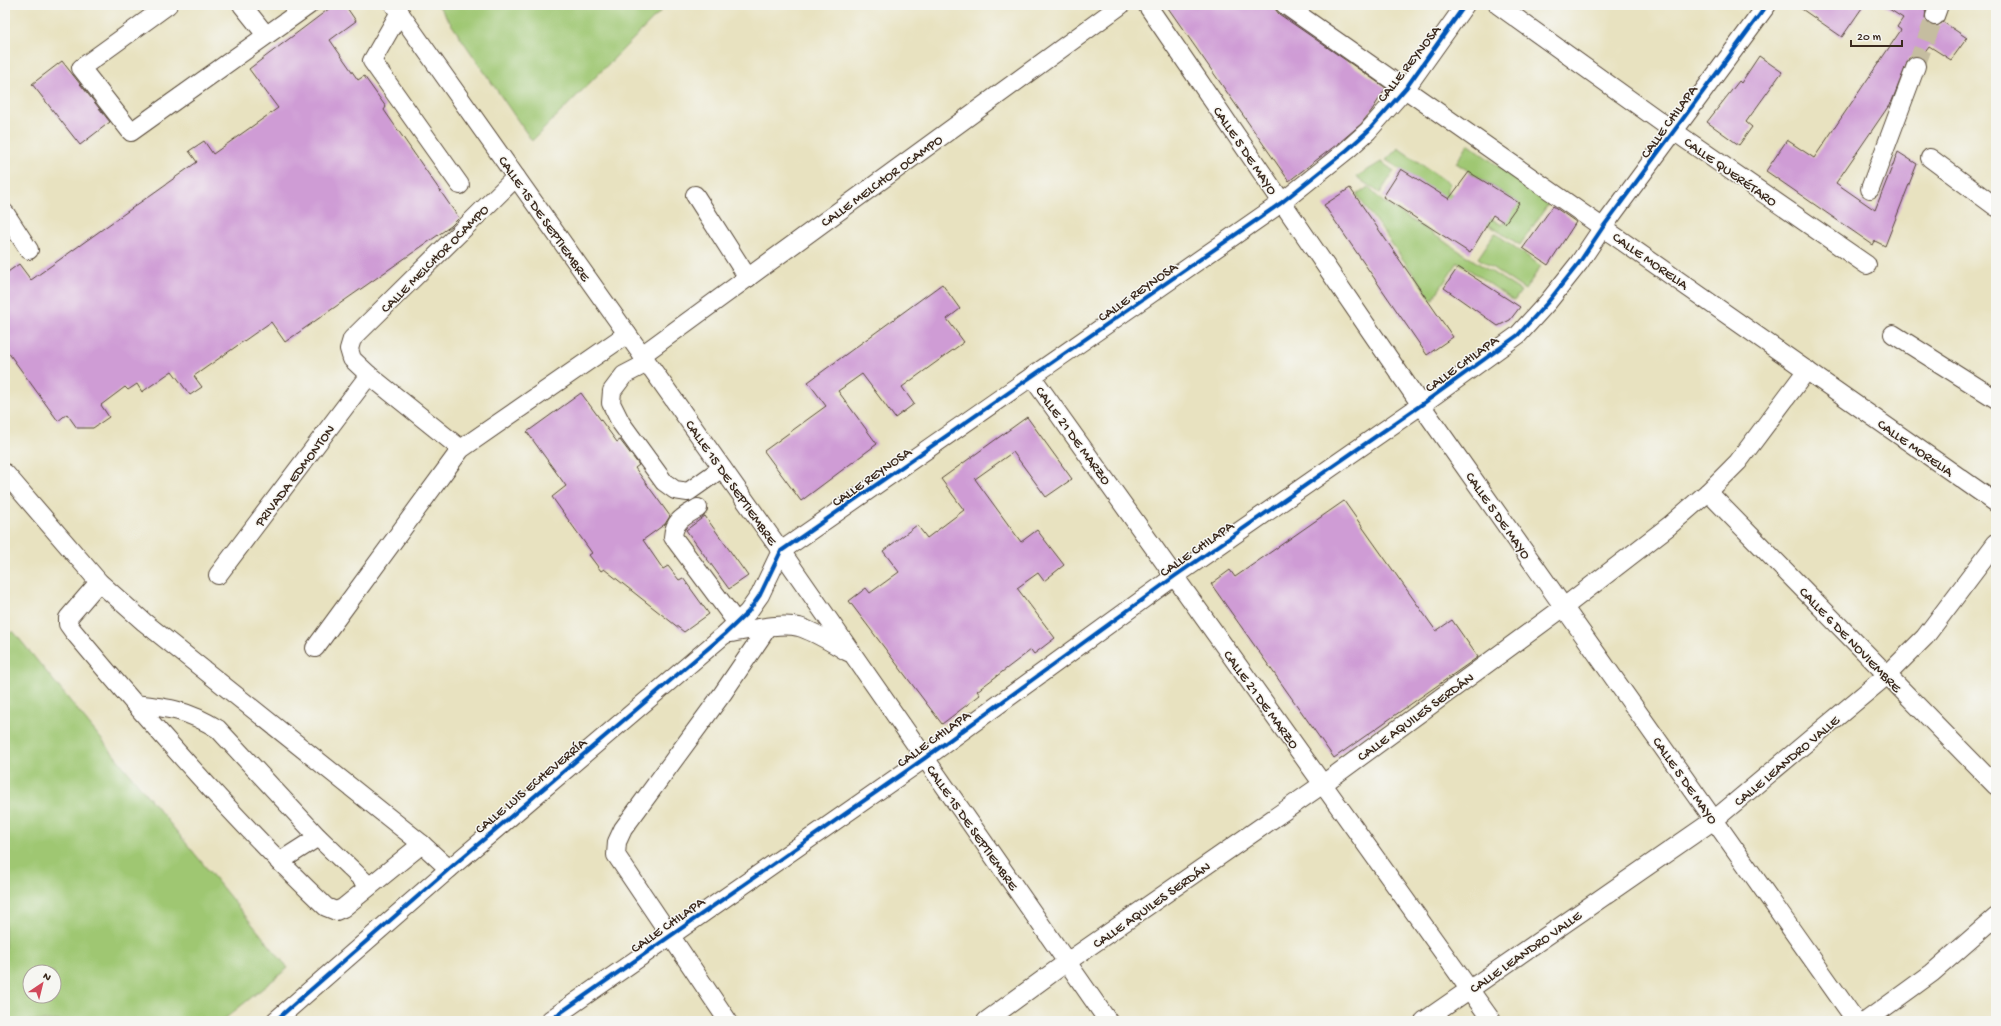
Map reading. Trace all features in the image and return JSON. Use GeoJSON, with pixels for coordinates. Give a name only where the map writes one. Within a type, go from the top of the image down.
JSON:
{"type":"FeatureCollection","features":[{"type":"Feature","properties":{"kind":"street"},"geometry":{"type":"LineString","coordinates":[[168,5],[81,68],[131,132],[309,5]]}},
{"type":"Feature","properties":{"kind":"street"},"geometry":{"type":"LineString","coordinates":[[242,5],[266,35]]}},
{"type":"Feature","properties":{"kind":"street","name":"CALLE MELCHOR OCAMPO"},"geometry":{"type":"LineString","coordinates":[[722,468],[688,492],[675,490],[664,482],[621,423],[611,402],[612,391],[624,375],[748,278],[1121,5]]}},
{"type":"Feature","properties":{"kind":"street","name":"CALLE 5 DE MAYO"},"geometry":{"type":"LineString","coordinates":[[1148,5],[1281,203],[1421,405],[1856,1021]]}},
{"type":"Feature","properties":{"kind":"street","name":"CALLE MORELIA"},"geometry":{"type":"LineString","coordinates":[[1285,5],[1406,88],[1996,503]]}},
{"type":"Feature","properties":{"kind":"street","name":"CALLE REYNOSA"},"geometry":{"type":"LineString","coordinates":[[781,551],[1281,203],[1348,150],[1406,88],[1465,5]]}},
{"type":"Feature","properties":{"kind":"street","name":"CALLE QUERÉTARO"},"geometry":{"type":"LineString","coordinates":[[1498,5],[1675,132],[1867,265]]}},
{"type":"Feature","properties":{"kind":"street","name":"CALLE CHILAPA"},"geometry":{"type":"LineString","coordinates":[[550,1020],[924,758],[1175,576],[1421,405],[1518,335],[1548,302],[1579,263],[1603,227],[1675,132],[1767,5]]}},
{"type":"Feature","properties":{"kind":"street"},"geometry":{"type":"LineString","coordinates":[[397,9],[372,60],[460,185]]}},
{"type":"Feature","properties":{"kind":"street","name":"CALLE 15 DE SEPTIEMBRE"},"geometry":{"type":"LineString","coordinates":[[397,9],[781,551],[1108,1021]]}},
{"type":"Feature","properties":{"kind":"street"},"geometry":{"type":"LineString","coordinates":[[1870,189],[1916,66]]}},
{"type":"Feature","properties":{"kind":"street"},"geometry":{"type":"LineString","coordinates":[[1930,158],[1996,207]]}},
{"type":"Feature","properties":{"kind":"street","name":"CALLE MELCHOR OCAMPO"},"geometry":{"type":"LineString","coordinates":[[369,375],[352,359],[349,349],[352,340],[516,177]]}},
{"type":"Feature","properties":{"kind":"street"},"geometry":{"type":"LineString","coordinates":[[695,195],[748,278]]}},
{"type":"Feature","properties":{"kind":"street"},"geometry":{"type":"LineString","coordinates":[[5,213],[29,250]]}},
{"type":"Feature","properties":{"kind":"street"},"geometry":{"type":"LineString","coordinates":[[315,648],[461,449],[627,334]]}},
{"type":"Feature","properties":{"kind":"street"},"geometry":{"type":"LineString","coordinates":[[1893,334],[1996,400]]}},
{"type":"Feature","properties":{"kind":"street","name":"CALLE AQUILES SERDÁN"},"geometry":{"type":"LineString","coordinates":[[986,1021],[1067,962],[1323,784],[1564,607],[1669,526],[1708,492],[1738,462],[1808,370]]}},
{"type":"Feature","properties":{"kind":"street"},"geometry":{"type":"LineString","coordinates":[[369,375],[461,449]]}},
{"type":"Feature","properties":{"kind":"street","name":"PRIVADA EDMONTON"},"geometry":{"type":"LineString","coordinates":[[218,575],[369,375]]}},
{"type":"Feature","properties":{"kind":"street","name":"CALLE 21 DE MARZO"},"geometry":{"type":"LineString","coordinates":[[1032,377],[1492,1021]]}},
{"type":"Feature","properties":{"kind":"street"},"geometry":{"type":"LineString","coordinates":[[5,472],[99,582],[144,622],[422,844],[449,869]]}},
{"type":"Feature","properties":{"kind":"street","name":"CALLE 6 DE NOVIEMBRE"},"geometry":{"type":"LineString","coordinates":[[1708,492],[1886,676],[1996,786]]}},
{"type":"Feature","properties":{"kind":"street"},"geometry":{"type":"LineString","coordinates":[[698,508],[678,523],[674,528],[673,537],[731,628],[798,627],[819,635],[854,656]]}},
{"type":"Feature","properties":{"kind":"street","name":"CALLE LEANDRO VALLE"},"geometry":{"type":"LineString","coordinates":[[1424,1021],[1714,820],[1886,676],[1925,637],[1996,543]]}},
{"type":"Feature","properties":{"kind":"street","name":"CALLE LUIS ECHEVERRÍA"},"geometry":{"type":"LineString","coordinates":[[275,1021],[449,869],[731,628],[748,612],[760,595],[781,551]]}},
{"type":"Feature","properties":{"kind":"street"},"geometry":{"type":"LineString","coordinates":[[99,582],[68,618],[68,624],[135,704],[207,786],[279,862],[326,907],[336,910],[343,908],[422,844]]}},
{"type":"Feature","properties":{"kind":"street"},"geometry":{"type":"LineString","coordinates":[[728,1021],[616,854],[617,842],[623,829],[723,693],[768,627]]}},
{"type":"Feature","properties":{"kind":"street"},"geometry":{"type":"LineString","coordinates":[[135,704],[168,708],[197,716],[218,729],[318,837],[369,886]]}},
{"type":"Feature","properties":{"kind":"street"},"geometry":{"type":"LineString","coordinates":[[279,862],[318,837]]}},
{"type":"Feature","properties":{"kind":"street"},"geometry":{"type":"LineString","coordinates":[[1866,1021],[1932,973],[1996,917]]}},
{"type":"Feature","properties":{"kind":"green space"},"geometry":{"type":"Polygon","coordinates":[[[438,5],[667,5],[532,141],[438,5]]]}},
{"type":"Feature","properties":{"kind":"green space"},"geometry":{"type":"Polygon","coordinates":[[[1468,144],[1549,203],[1520,245],[1386,160],[1398,148],[1450,184],[1446,191],[1502,225],[1519,203],[1456,163],[1468,144]]]}},
{"type":"Feature","properties":{"kind":"green space"},"geometry":{"type":"Polygon","coordinates":[[[1381,162],[1394,171],[1380,193],[1356,177],[1381,162]]]}},
{"type":"Feature","properties":{"kind":"green space"},"geometry":{"type":"Polygon","coordinates":[[[1368,187],[1382,201],[1521,291],[1514,301],[1458,262],[1432,300],[1357,195],[1368,187]]]}},
{"type":"Feature","properties":{"kind":"green space"},"geometry":{"type":"Polygon","coordinates":[[[1495,233],[1541,266],[1525,290],[1478,258],[1495,233]]]}},
{"type":"Feature","properties":{"kind":"green space"},"geometry":{"type":"Polygon","coordinates":[[[13,631],[288,968],[222,1021],[5,1021],[5,637],[13,631]]]}},
{"type":"Feature","properties":{"kind":"building"},"geometry":{"type":"Polygon","coordinates":[[[334,5],[345,5],[356,21],[330,40],[358,80],[364,76],[386,107],[384,110],[459,218],[451,226],[285,342],[271,322],[194,376],[202,387],[190,395],[172,371],[142,392],[137,384],[128,390],[125,387],[101,405],[109,417],[93,428],[77,428],[67,414],[58,421],[5,348],[5,274],[19,264],[31,280],[197,162],[189,151],[204,141],[213,154],[278,108],[249,69],[334,5]]]}},
{"type":"Feature","properties":{"kind":"building"},"geometry":{"type":"Polygon","coordinates":[[[1166,5],[1272,5],[1279,14],[1386,88],[1361,124],[1289,181],[1166,5]]]}},
{"type":"Feature","properties":{"kind":"building"},"geometry":{"type":"Polygon","coordinates":[[[1796,5],[1864,5],[1842,37],[1796,5]]]}},
{"type":"Feature","properties":{"kind":"building"},"geometry":{"type":"Polygon","coordinates":[[[1883,5],[1918,5],[1926,10],[1925,18],[1931,26],[1937,26],[1943,22],[1967,38],[1951,60],[1929,46],[1921,57],[1915,56],[1909,58],[1892,101],[1836,183],[1875,210],[1898,152],[1917,164],[1885,246],[1875,241],[1873,245],[1766,171],[1787,140],[1814,158],[1901,30],[1897,27],[1903,18],[1883,5]]]}},
{"type":"Feature","properties":{"kind":"building"},"geometry":{"type":"Polygon","coordinates":[[[1759,56],[1782,72],[1746,122],[1752,127],[1739,145],[1707,122],[1739,81],[1741,83],[1759,56]]]}},
{"type":"Feature","properties":{"kind":"building"},"geometry":{"type":"Polygon","coordinates":[[[62,61],[110,122],[80,145],[32,84],[62,61]]]}},
{"type":"Feature","properties":{"kind":"building"},"geometry":{"type":"Polygon","coordinates":[[[1401,169],[1449,199],[1469,172],[1519,203],[1505,223],[1493,215],[1470,253],[1383,197],[1401,169]]]}},
{"type":"Feature","properties":{"kind":"building"},"geometry":{"type":"Polygon","coordinates":[[[1350,188],[1453,337],[1427,355],[1324,205],[1350,188]]]}},
{"type":"Feature","properties":{"kind":"building"},"geometry":{"type":"Polygon","coordinates":[[[1553,206],[1576,222],[1548,265],[1523,248],[1553,206]]]}},
{"type":"Feature","properties":{"kind":"building"},"geometry":{"type":"Polygon","coordinates":[[[1458,267],[1520,307],[1510,320],[1498,326],[1444,288],[1458,267]]]}},
{"type":"Feature","properties":{"kind":"building"},"geometry":{"type":"Polygon","coordinates":[[[942,284],[960,309],[947,319],[964,342],[902,387],[914,404],[895,418],[862,374],[838,391],[877,444],[801,501],[764,451],[826,406],[808,382],[942,284]]]}},
{"type":"Feature","properties":{"kind":"building"},"geometry":{"type":"Polygon","coordinates":[[[581,393],[617,442],[620,440],[639,465],[635,468],[670,516],[665,524],[643,540],[663,569],[668,566],[679,580],[683,578],[709,614],[684,632],[604,569],[601,571],[589,555],[592,553],[552,497],[566,486],[527,432],[581,393]]]}},
{"type":"Feature","properties":{"kind":"building"},"geometry":{"type":"Polygon","coordinates":[[[1027,417],[1072,479],[1046,497],[1013,452],[975,479],[1021,542],[1037,530],[1064,565],[1044,581],[1038,573],[1017,588],[1055,638],[1034,654],[1031,650],[977,691],[980,695],[942,724],[849,601],[866,588],[870,593],[899,572],[883,551],[917,525],[927,538],[964,510],[941,479],[1027,417]]]}},
{"type":"Feature","properties":{"kind":"building"},"geometry":{"type":"Polygon","coordinates":[[[1344,501],[1436,631],[1452,620],[1478,657],[1334,758],[1211,584],[1230,570],[1235,577],[1344,501]]]}},
{"type":"Feature","properties":{"kind":"building"},"geometry":{"type":"Polygon","coordinates":[[[705,516],[748,576],[729,589],[686,530],[705,516]]]}},
{"type":"Feature","properties":{"kind":"tunnel"},"geometry":{"type":"LineString","coordinates":[[1916,66],[1935,16]]}},
{"type":"Feature","properties":{"kind":"cycle path"},"geometry":{"type":"LineString","coordinates":[[275,1021],[449,869],[725,634],[748,612],[760,595],[781,551],[1281,203],[1347,150],[1368,131],[1406,88],[1465,5]]}},
{"type":"Feature","properties":{"kind":"cycle path"},"geometry":{"type":"LineString","coordinates":[[550,1020],[925,758],[1175,576],[1421,405],[1518,335],[1548,302],[1579,263],[1603,227],[1767,5]]}}]}
